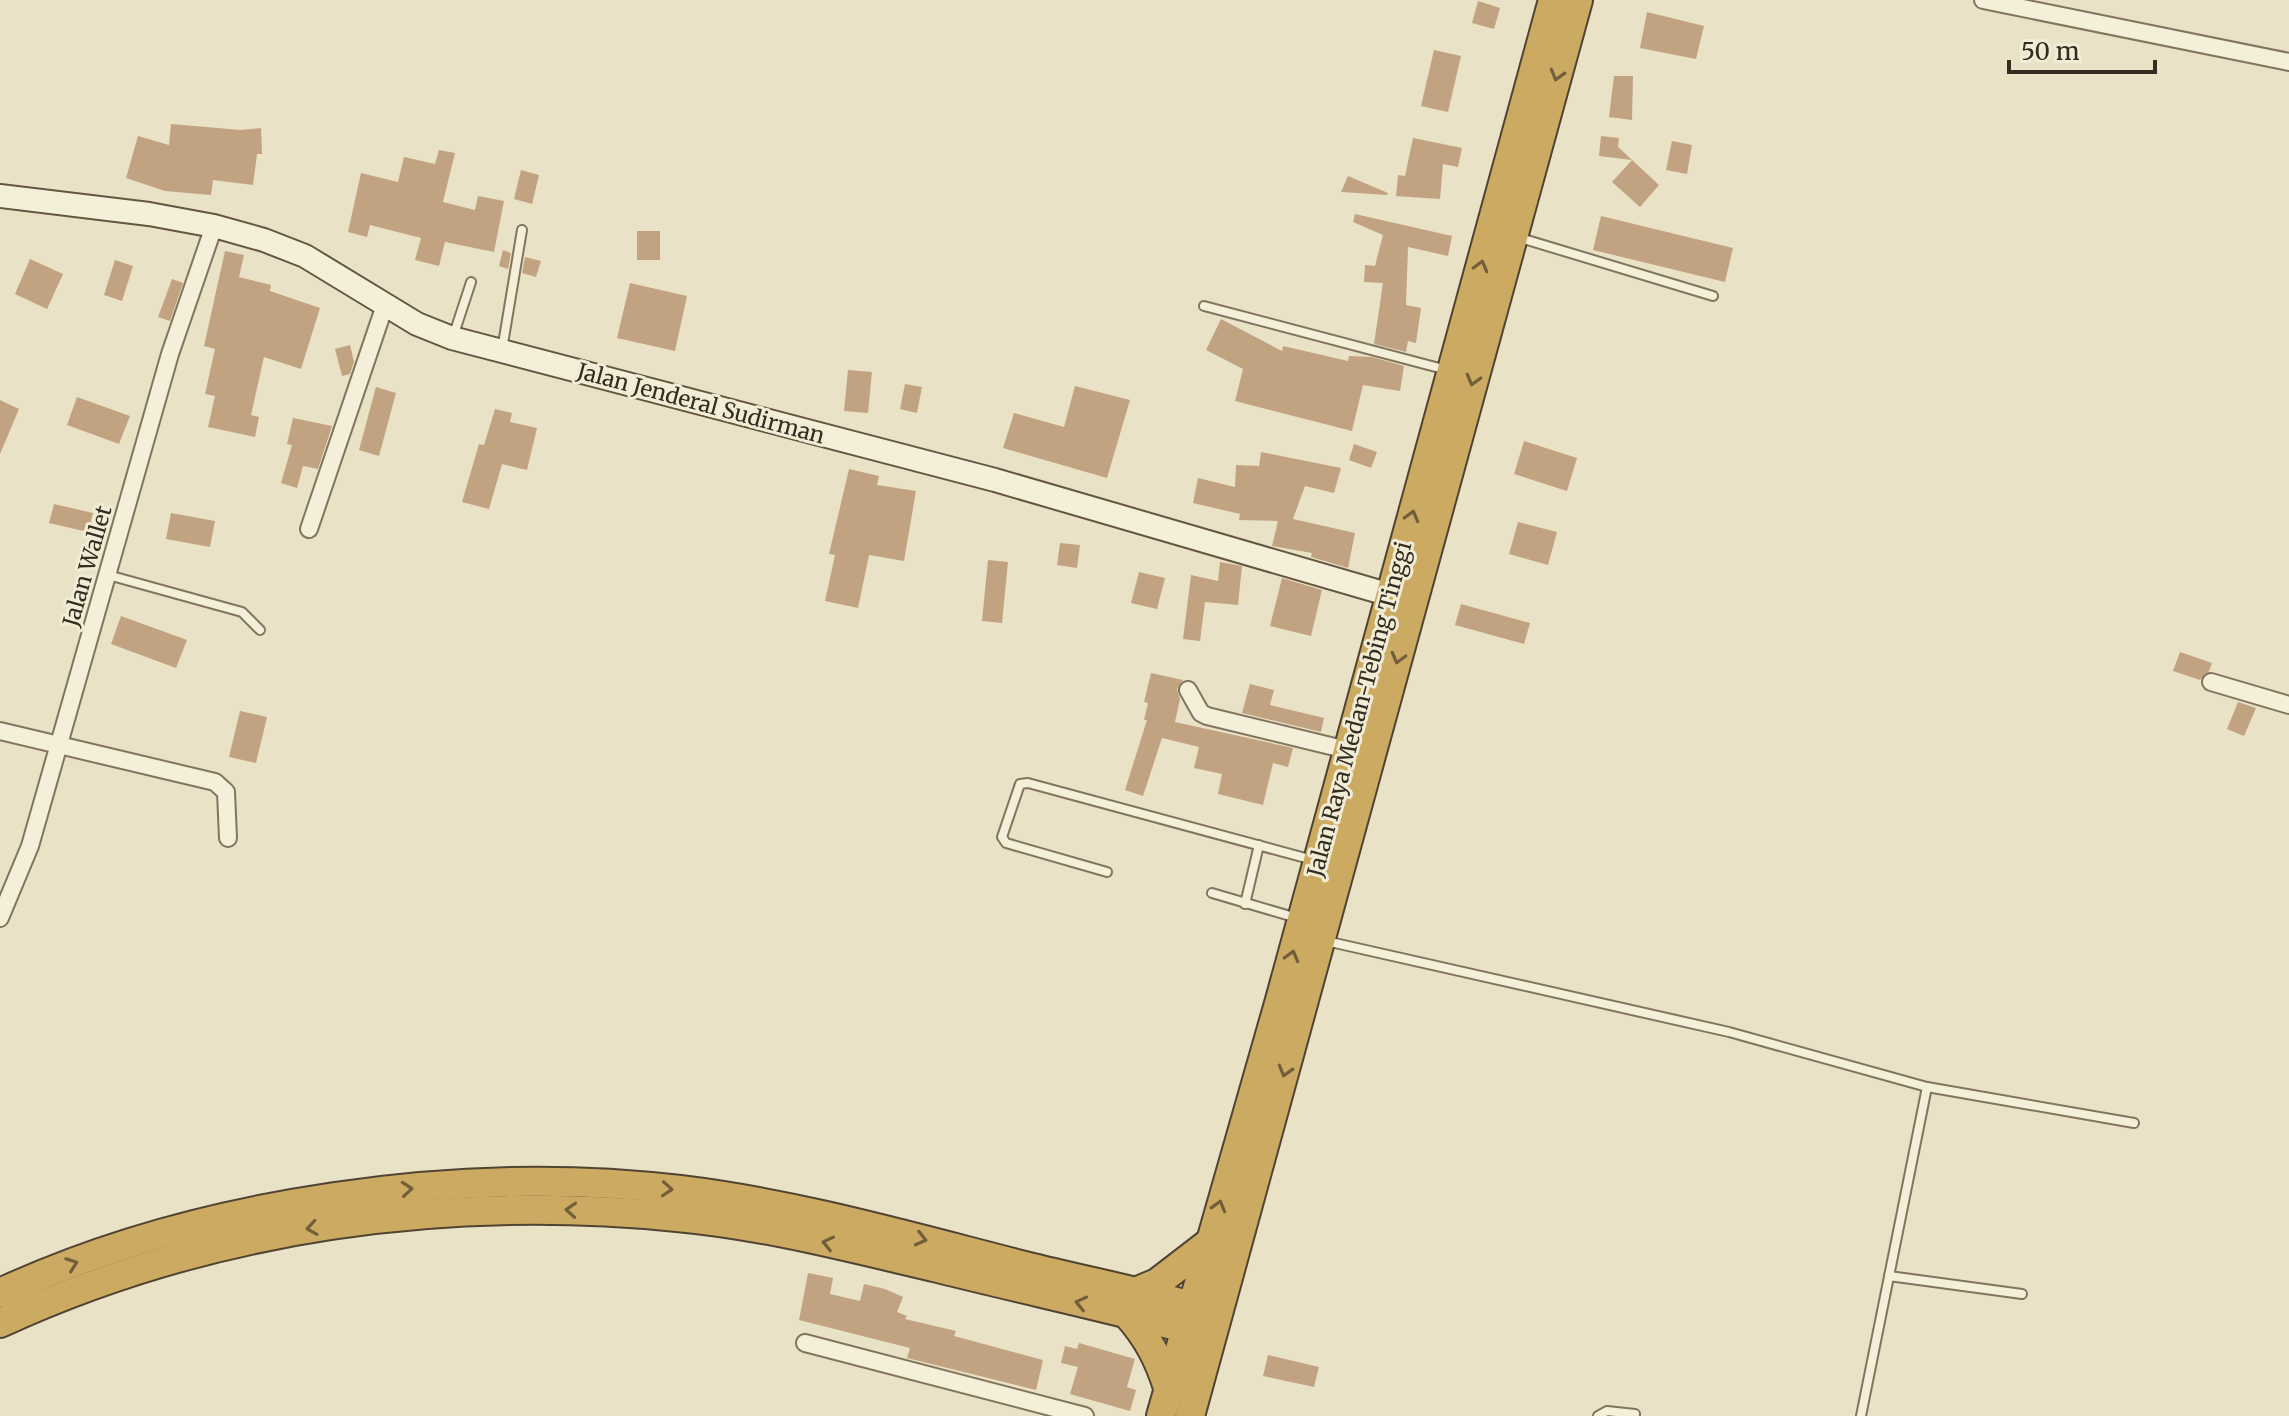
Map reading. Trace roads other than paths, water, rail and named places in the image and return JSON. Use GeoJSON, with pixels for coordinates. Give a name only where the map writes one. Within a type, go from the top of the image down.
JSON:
{"type":"FeatureCollection","features":[{"type":"Feature","properties":{"kind":"highway","name":"Jalan Raya Medan-Tebing Tinggi"},"geometry":{"type":"LineString","coordinates":[[1190,1416],[1209,1243],[1347,750],[1402,598],[1512,236],[1516,180],[1553,0]]}},
{"type":"Feature","properties":{"kind":"highway","name":"Jalan Raya Medan-Tebing Tinggi"},"geometry":{"type":"LineString","coordinates":[[1165,1403],[1201,1321],[1321,940],[1452,371],[1578,0]]}},
{"type":"Feature","properties":{"kind":"highway"},"geometry":{"type":"LineString","coordinates":[[0,1293],[117,1248],[257,1210],[403,1188],[542,1182],[678,1190],[808,1211],[1201,1321]]}},
{"type":"Feature","properties":{"kind":"highway"},"geometry":{"type":"LineString","coordinates":[[0,1323],[46,1302],[158,1263],[258,1236],[398,1215],[537,1207],[679,1217],[801,1237],[1130,1303],[1209,1243]]}},
{"type":"Feature","properties":{"kind":"highway"},"geometry":{"type":"LineString","coordinates":[[1130,1303],[1149,1342],[1165,1403]]}},
{"type":"Feature","properties":{"kind":"main road","name":"Jalan Jenderal Sudirman"},"geometry":{"type":"LineString","coordinates":[[0,196],[214,226],[305,256],[417,324],[452,338],[995,480],[1402,598]]}},
{"type":"Feature","properties":{"kind":"street"},"geometry":{"type":"LineString","coordinates":[[1983,0],[2289,62]]}},
{"type":"Feature","properties":{"kind":"street","name":"Jalan Wallet"},"geometry":{"type":"LineString","coordinates":[[0,918],[30,846],[170,354],[214,226]]}},
{"type":"Feature","properties":{"kind":"street"},"geometry":{"type":"LineString","coordinates":[[309,529],[385,305]]}},
{"type":"Feature","properties":{"kind":"street"},"geometry":{"type":"LineString","coordinates":[[2211,682],[2289,705]]}},
{"type":"Feature","properties":{"kind":"street"},"geometry":{"type":"LineString","coordinates":[[1188,690],[1201,713],[1207,716],[1347,750]]}},
{"type":"Feature","properties":{"kind":"street"},"geometry":{"type":"LineString","coordinates":[[0,731],[59,742],[215,782],[226,792],[228,838]]}},
{"type":"Feature","properties":{"kind":"street"},"geometry":{"type":"LineString","coordinates":[[805,1343],[1085,1416]]}},
{"type":"Feature","properties":{"kind":"lane"},"geometry":{"type":"LineString","coordinates":[[502,351],[522,230]]}},
{"type":"Feature","properties":{"kind":"lane"},"geometry":{"type":"LineString","coordinates":[[1512,236],[1713,296]]}},
{"type":"Feature","properties":{"kind":"lane"},"geometry":{"type":"LineString","coordinates":[[452,338],[471,282]]}},
{"type":"Feature","properties":{"kind":"lane"},"geometry":{"type":"LineString","coordinates":[[1204,306],[1452,371]]}},
{"type":"Feature","properties":{"kind":"lane"},"geometry":{"type":"LineString","coordinates":[[108,575],[242,612],[260,630]]}},
{"type":"Feature","properties":{"kind":"lane"},"geometry":{"type":"LineString","coordinates":[[1107,872],[1006,843],[1002,837],[1020,784],[1028,783],[1318,861]]}},
{"type":"Feature","properties":{"kind":"lane"},"geometry":{"type":"LineString","coordinates":[[1245,904],[1259,845]]}},
{"type":"Feature","properties":{"kind":"lane"},"geometry":{"type":"LineString","coordinates":[[1212,893],[1302,919]]}},
{"type":"Feature","properties":{"kind":"lane"},"geometry":{"type":"LineString","coordinates":[[1321,940],[1729,1032],[1927,1087],[2134,1123]]}},
{"type":"Feature","properties":{"kind":"lane"},"geometry":{"type":"LineString","coordinates":[[1861,1416],[1927,1087]]}},
{"type":"Feature","properties":{"kind":"lane"},"geometry":{"type":"LineString","coordinates":[[1889,1276],[2022,1294]]}},
{"type":"Feature","properties":{"kind":"lane"},"geometry":{"type":"LineString","coordinates":[[1598,1416],[1607,1411],[1635,1414]]}}]}
